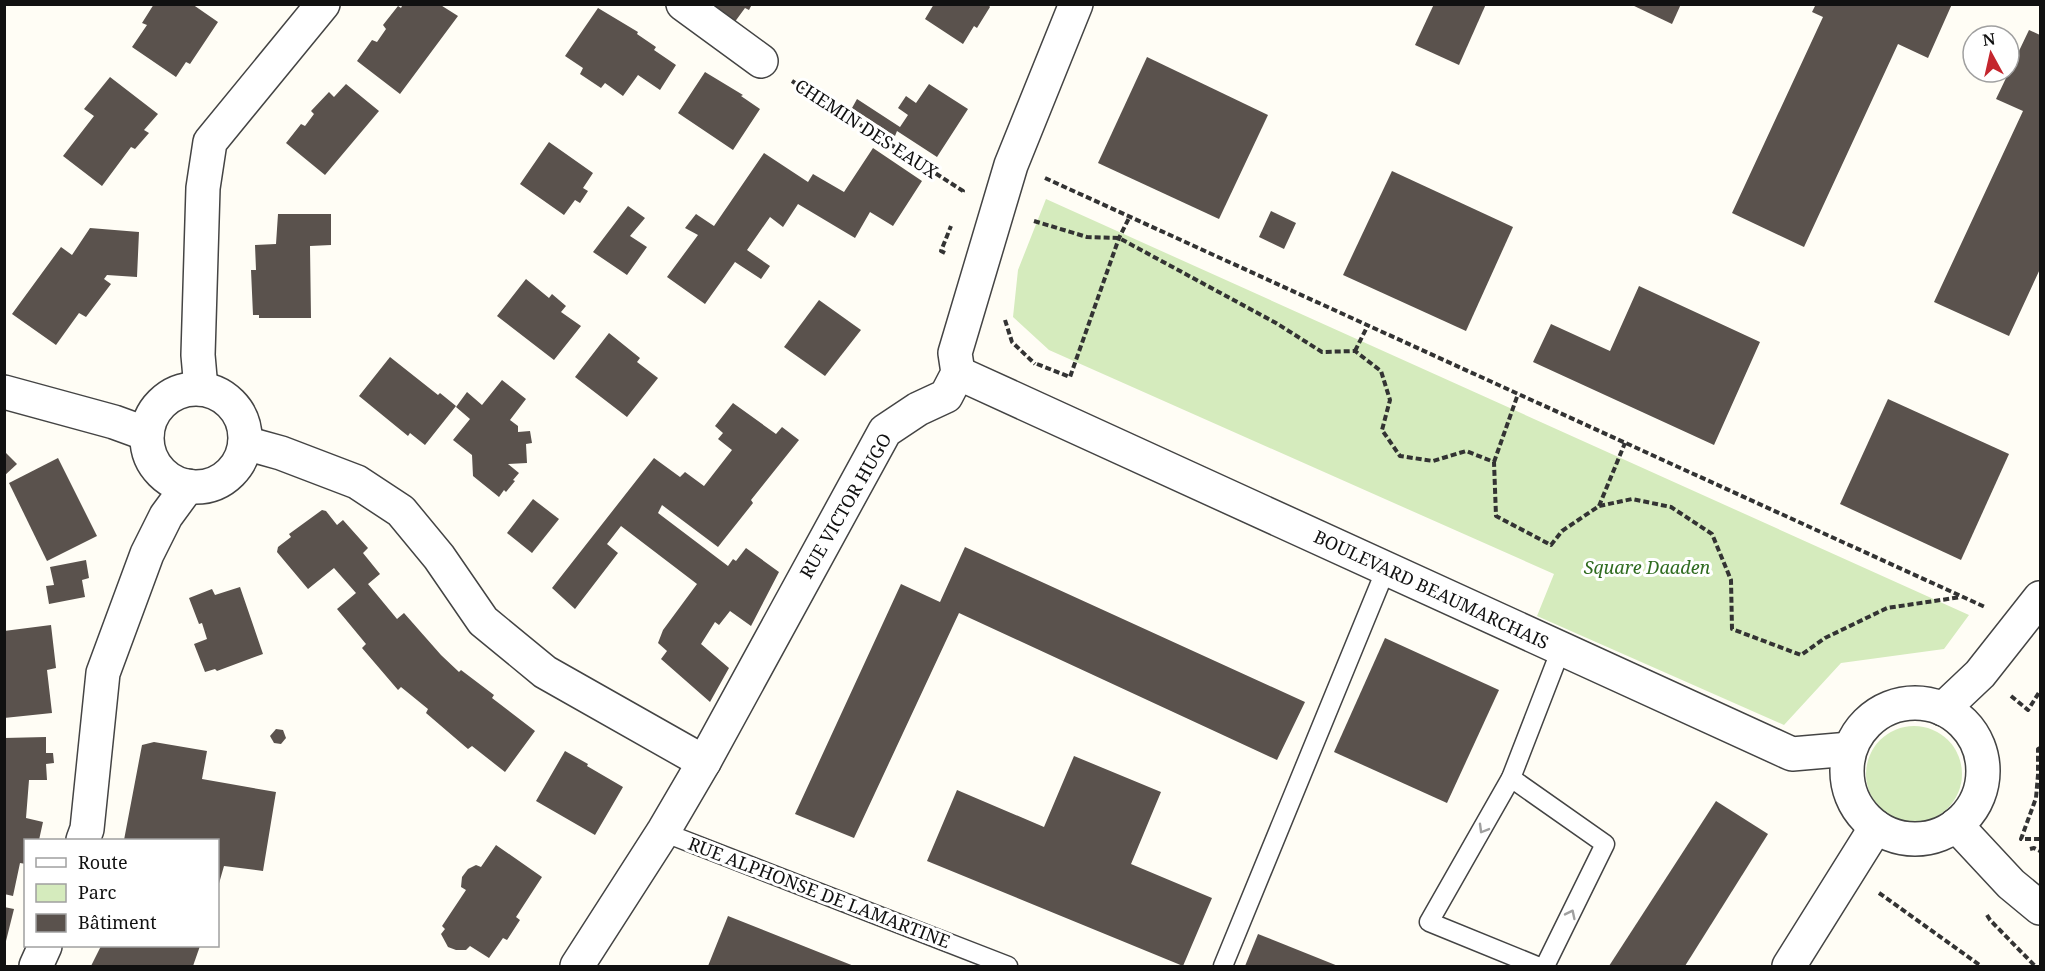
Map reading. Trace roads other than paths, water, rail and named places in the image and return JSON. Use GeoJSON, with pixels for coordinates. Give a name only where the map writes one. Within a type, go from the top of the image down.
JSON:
{"type":"FeatureCollection","features":[{"type":"Feature","properties":{"kind":"street"},"geometry":{"type":"LineString","coordinates":[[201,389],[198,355],[203,188],[210,142],[322,4]]}},
{"type":"Feature","properties":{"kind":"street"},"geometry":{"type":"LineString","coordinates":[[683,4],[761,61]]}},
{"type":"Feature","properties":{"kind":"street"},"geometry":{"type":"LineString","coordinates":[[952,385],[955,353],[1011,165],[1076,4]]}},
{"type":"Feature","properties":{"kind":"street","name":"BOULEVARD BEAUMARCHAIS"},"geometry":{"type":"LineString","coordinates":[[952,385],[1017,401],[1792,754],[1850,749]]}},
{"type":"Feature","properties":{"kind":"street","name":"RUE VICTOR HUGO"},"geometry":{"type":"LineString","coordinates":[[577,966],[663,832],[704,762],[885,431],[952,385]]}},
{"type":"Feature","properties":{"kind":"street"},"geometry":{"type":"LineString","coordinates":[[201,389],[216,393],[229,401],[239,413],[244,428],[245,443],[241,458],[232,471],[219,481],[204,486],[188,486],[174,482],[162,474],[153,462],[148,449],[147,434],[154,412],[171,395],[185,390],[201,389]]}},
{"type":"Feature","properties":{"kind":"street"},"geometry":{"type":"LineString","coordinates":[[4,392],[114,422],[147,434]]}},
{"type":"Feature","properties":{"kind":"street"},"geometry":{"type":"LineString","coordinates":[[245,443],[281,453],[357,482],[401,511],[439,557],[483,621],[545,672],[704,762]]}},
{"type":"Feature","properties":{"kind":"street"},"geometry":{"type":"LineString","coordinates":[[83,839],[87,829],[103,673],[147,554],[166,516],[188,486]]}},
{"type":"Feature","properties":{"kind":"street"},"geometry":{"type":"LineString","coordinates":[[1943,709],[1980,674],[2040,598]]}},
{"type":"Feature","properties":{"kind":"street"},"geometry":{"type":"LineString","coordinates":[[1921,703],[1943,709],[1960,720],[1973,735],[1981,754],[1983,774],[1979,793],[1970,811],[1956,825],[1938,835],[1917,839],[1896,836],[1876,827],[1863,816],[1853,801],[1848,784],[1846,767],[1850,749],[1861,729],[1878,714],[1899,705],[1921,703]]}},
{"type":"Feature","properties":{"kind":"street"},"geometry":{"type":"LineString","coordinates":[[1956,825],[2011,884],[2040,908]]}},
{"type":"Feature","properties":{"kind":"street"},"geometry":{"type":"LineString","coordinates":[[1789,966],[1876,827]]}},
{"type":"Feature","properties":{"kind":"street"},"geometry":{"type":"LineString","coordinates":[[36,966],[44,947]]}},
{"type":"Feature","properties":{"kind":"lane"},"geometry":{"type":"LineString","coordinates":[[1223,966],[1386,569]]}},
{"type":"Feature","properties":{"kind":"lane"},"geometry":{"type":"LineString","coordinates":[[1537,966],[1430,922],[1511,778],[1561,649]]}},
{"type":"Feature","properties":{"kind":"lane"},"geometry":{"type":"LineString","coordinates":[[1511,778],[1605,844],[1545,966]]}},
{"type":"Feature","properties":{"kind":"lane","name":"RUE ALPHONSE DE LAMARTINE"},"geometry":{"type":"LineString","coordinates":[[663,832],[1007,966]]}},
{"type":"Feature","properties":{"kind":"park label","name":"Square Daaden"},"geometry":{"type":"Point","coordinates":[1647,568]}}]}
